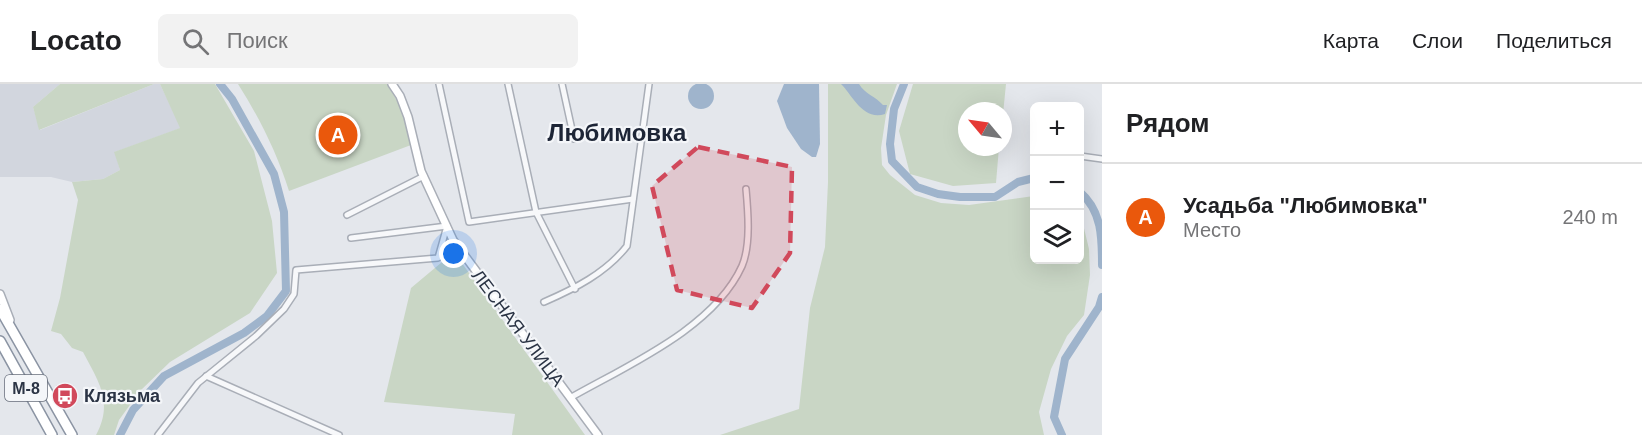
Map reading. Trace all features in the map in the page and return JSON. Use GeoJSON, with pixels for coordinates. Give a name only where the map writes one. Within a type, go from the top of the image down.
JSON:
{"type":"FeatureCollection","features":[{"type":"Feature","properties":{"kind":"highway","name":"М-8"},"geometry":{"type":"LineString","coordinates":[[0,309],[72,435]]}},
{"type":"Feature","properties":{"kind":"highway","name":"М-8"},"geometry":{"type":"LineString","coordinates":[[0,341],[52,435]]}},
{"type":"Feature","properties":{"kind":"street","name":"ЛЕСНАЯ УЛИЦА"},"geometry":{"type":"LineString","coordinates":[[392,84],[400,96],[408,117],[423,176],[453,240],[598,435]]}},
{"type":"Feature","properties":{"kind":"street"},"geometry":{"type":"LineString","coordinates":[[440,84],[469,222],[633,199]]}},
{"type":"Feature","properties":{"kind":"street"},"geometry":{"type":"LineString","coordinates":[[508,84],[536,213],[574,289]]}},
{"type":"Feature","properties":{"kind":"street"},"geometry":{"type":"LineString","coordinates":[[562,84],[574,139]]}},
{"type":"Feature","properties":{"kind":"street"},"geometry":{"type":"LineString","coordinates":[[544,302],[574,289],[618,258],[627,246],[649,84]]}},
{"type":"Feature","properties":{"kind":"street"},"geometry":{"type":"LineString","coordinates":[[1084,157],[1102,159]]}},
{"type":"Feature","properties":{"kind":"street"},"geometry":{"type":"LineString","coordinates":[[347,215],[423,176]]}},
{"type":"Feature","properties":{"kind":"street"},"geometry":{"type":"LineString","coordinates":[[570,398],[683,334],[723,299],[743,265],[749,226],[746,189]]}},
{"type":"Feature","properties":{"kind":"street"},"geometry":{"type":"LineString","coordinates":[[158,435],[198,383],[256,336],[284,309],[294,294],[296,270],[438,258],[447,226],[351,238]]}},
{"type":"Feature","properties":{"kind":"street"},"geometry":{"type":"LineString","coordinates":[[0,294],[14,334]]}},
{"type":"Feature","properties":{"kind":"street"},"geometry":{"type":"LineString","coordinates":[[206,376],[339,435]]}},
{"type":"Feature","properties":{"kind":"highlighted area"},"geometry":{"type":"Polygon","coordinates":[[[698,147],[792,167],[790,253],[752,308],[677,290],[652,186],[698,147]]]}},
{"type":"Feature","properties":{"kind":"shaded area"},"geometry":{"type":"Polygon","coordinates":[[[0,84],[60,84],[33,107],[40,130],[154,84],[160,84],[181,128],[115,152],[120,170],[103,179],[72,182],[51,177],[0,177],[0,84]]]}},
{"type":"Feature","properties":{"kind":"green space"},"geometry":{"type":"Polygon","coordinates":[[[60,84],[154,84],[39,130],[33,107],[60,84]]]}},
{"type":"Feature","properties":{"kind":"green space"},"geometry":{"type":"Polygon","coordinates":[[[160,84],[215,84],[254,151],[272,221],[277,273],[250,313],[170,362],[140,391],[119,420],[114,435],[96,435],[104,412],[102,392],[98,382],[83,352],[72,348],[61,334],[51,331],[60,298],[78,200],[72,182],[103,179],[120,170],[114,152],[180,128],[160,84]]]}},
{"type":"Feature","properties":{"kind":"green space"},"geometry":{"type":"Polygon","coordinates":[[[238,84],[387,84],[402,113],[411,145],[289,191],[267,136],[238,84]]]}},
{"type":"Feature","properties":{"kind":"green space"},"geometry":{"type":"Polygon","coordinates":[[[828,84],[897,84],[886,115],[881,148],[882,165],[890,175],[915,195],[941,203],[969,205],[1030,197],[1030,264],[1084,264],[1084,228],[1089,249],[1090,275],[1084,315],[1067,336],[1051,369],[1039,412],[1044,435],[720,435],[799,409],[810,308],[825,247],[828,182],[828,84]]]}},
{"type":"Feature","properties":{"kind":"green space"},"geometry":{"type":"Polygon","coordinates":[[[913,84],[1006,84],[1004,102],[958,102],[958,156],[998,156],[996,183],[953,186],[910,174],[899,131],[913,84]]]}},
{"type":"Feature","properties":{"kind":"green space"},"geometry":{"type":"Polygon","coordinates":[[[454,252],[585,435],[512,435],[515,414],[384,402],[411,288],[454,252]]]}},
{"type":"Feature","properties":{"kind":"water"},"geometry":{"type":"Polygon","coordinates":[[[701,83],[710,87],[714,96],[710,105],[701,109],[692,105],[688,96],[692,87],[701,83]]]}},
{"type":"Feature","properties":{"kind":"water"},"geometry":{"type":"Polygon","coordinates":[[[784,84],[819,84],[820,144],[816,157],[812,157],[801,149],[787,128],[777,101],[784,84]]]}},
{"type":"Feature","properties":{"kind":"water"},"geometry":{"type":"Polygon","coordinates":[[[841,84],[859,84],[883,105],[887,105],[885,114],[877,115],[865,111],[841,84]]]}},
{"type":"Feature","properties":{"kind":"waterway","name":"Клязьма"},"geometry":{"type":"LineString","coordinates":[[120,435],[133,410],[164,376],[244,333],[267,316],[286,291],[284,212],[274,174],[232,99],[220,84]]}},
{"type":"Feature","properties":{"kind":"waterway","name":"Клязьма"},"geometry":{"type":"LineString","coordinates":[[904,84],[894,109],[890,144],[892,161],[917,187],[938,194],[960,197],[995,197],[1018,182],[1030,179]]}},
{"type":"Feature","properties":{"kind":"waterway","name":"Клязьма"},"geometry":{"type":"LineString","coordinates":[[1084,196],[1097,216],[1101,235],[1102,265]]}},
{"type":"Feature","properties":{"kind":"waterway","name":"Клязьма"},"geometry":{"type":"LineString","coordinates":[[1062,435],[1054,417],[1065,359],[1099,307],[1102,297]]}},
{"type":"Feature","properties":{"kind":"place","name":"Усадьба \"Любимовка\""},"geometry":{"type":"Point","coordinates":[338,135]}},
{"type":"Feature","properties":{"kind":"place","name":"Клязьма"},"geometry":{"type":"Point","coordinates":[65,396]}},
{"type":"Feature","properties":{"kind":"district","name":"Любимовка"},"geometry":{"type":"Point","coordinates":[617,132]}}]}
